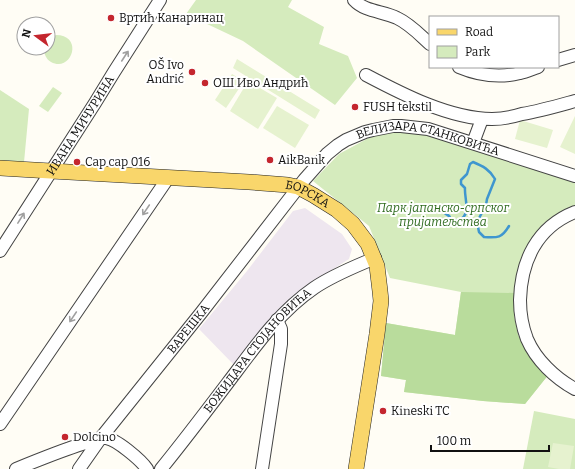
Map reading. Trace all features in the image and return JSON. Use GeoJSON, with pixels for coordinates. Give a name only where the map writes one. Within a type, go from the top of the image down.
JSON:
{"type":"FeatureCollection","features":[{"type":"Feature","properties":{"kind":"main road","name":"БОРСКА"},"geometry":{"type":"LineString","coordinates":[[0,168],[288,185],[298,187],[326,202],[337,210],[353,224],[368,244],[374,258],[379,278],[381,301],[356,469]]}},
{"type":"Feature","properties":{"kind":"street","name":"ИВАНА МИЧУРИНА"},"geometry":{"type":"LineString","coordinates":[[0,251],[160,0]]}},
{"type":"Feature","properties":{"kind":"street"},"geometry":{"type":"LineString","coordinates":[[354,0],[363,7],[396,17],[403,21],[429,43]]}},
{"type":"Feature","properties":{"kind":"street"},"geometry":{"type":"LineString","coordinates":[[559,60],[575,55]]}},
{"type":"Feature","properties":{"kind":"street"},"geometry":{"type":"LineString","coordinates":[[461,68],[485,75],[503,75],[520,73],[535,68]]}},
{"type":"Feature","properties":{"kind":"street"},"geometry":{"type":"LineString","coordinates":[[366,75],[394,90],[424,103],[454,113],[482,119],[504,118],[575,101]]}},
{"type":"Feature","properties":{"kind":"street"},"geometry":{"type":"LineString","coordinates":[[473,144],[482,119]]}},
{"type":"Feature","properties":{"kind":"street","name":"ВЕЛИЗАРА СТАНКОВИЋА"},"geometry":{"type":"LineString","coordinates":[[298,187],[320,161],[346,140],[373,130],[397,126],[428,128],[473,144],[575,176]]}},
{"type":"Feature","properties":{"kind":"street"},"geometry":{"type":"LineString","coordinates":[[0,424],[168,178]]}},
{"type":"Feature","properties":{"kind":"street","name":"ВАРЕШКА"},"geometry":{"type":"LineString","coordinates":[[80,468],[100,439],[191,326],[298,187]]}},
{"type":"Feature","properties":{"kind":"street"},"geometry":{"type":"LineString","coordinates":[[575,212],[550,226],[532,248],[523,270],[520,290],[520,304],[524,332],[532,348],[542,362],[554,374],[566,385],[575,390]]}},
{"type":"Feature","properties":{"kind":"street","name":"БОЖИДАРА СТОЈАНОВИЋА"},"geometry":{"type":"LineString","coordinates":[[161,469],[277,320],[314,288],[338,274],[374,258]]}},
{"type":"Feature","properties":{"kind":"street"},"geometry":{"type":"LineString","coordinates":[[262,469],[281,344],[281,329],[277,320]]}},
{"type":"Feature","properties":{"kind":"street"},"geometry":{"type":"LineString","coordinates":[[16,469],[64,450],[108,438],[135,456],[147,469]]}},
{"type":"Feature","properties":{"kind":"street"},"geometry":{"type":"LineString","coordinates":[[64,450],[77,456],[80,468]]}},
{"type":"Feature","properties":{"kind":"shaded area"},"geometry":{"type":"Polygon","coordinates":[[[305,208],[342,234],[352,249],[349,259],[310,284],[269,321],[234,365],[199,329],[247,271],[293,211],[305,208]]]}},
{"type":"Feature","properties":{"kind":"green space"},"geometry":{"type":"Polygon","coordinates":[[[196,0],[292,0],[288,7],[324,27],[319,44],[348,56],[357,78],[335,105],[243,41],[186,14],[196,0]]]}},
{"type":"Feature","properties":{"kind":"green space"},"geometry":{"type":"Polygon","coordinates":[[[56,35],[65,37],[70,41],[72,53],[65,62],[58,64],[51,62],[46,56],[56,56],[56,35]]]}},
{"type":"Feature","properties":{"kind":"green space"},"geometry":{"type":"Polygon","coordinates":[[[237,59],[320,110],[315,119],[233,68],[237,59]]]}},
{"type":"Feature","properties":{"kind":"green space"},"geometry":{"type":"Polygon","coordinates":[[[232,74],[244,81],[226,108],[215,100],[232,74]]]}},
{"type":"Feature","properties":{"kind":"green space"},"geometry":{"type":"Polygon","coordinates":[[[248,81],[277,98],[258,129],[230,111],[248,81]]]}},
{"type":"Feature","properties":{"kind":"green space"},"geometry":{"type":"Polygon","coordinates":[[[53,87],[62,93],[48,112],[39,106],[53,87]]]}},
{"type":"Feature","properties":{"kind":"green space"},"geometry":{"type":"Polygon","coordinates":[[[0,90],[29,109],[24,162],[0,161],[0,90]]]}},
{"type":"Feature","properties":{"kind":"green space"},"geometry":{"type":"Polygon","coordinates":[[[277,106],[309,125],[295,148],[263,128],[277,106]]]}},
{"type":"Feature","properties":{"kind":"green space"},"geometry":{"type":"Polygon","coordinates":[[[575,116],[575,154],[560,147],[575,116]]]}},
{"type":"Feature","properties":{"kind":"green space"},"geometry":{"type":"Polygon","coordinates":[[[520,120],[553,130],[547,148],[515,139],[520,120]]]}},
{"type":"Feature","properties":{"kind":"green space","name":"Парк јапанско-српског пријатељства"},"geometry":{"type":"Polygon","coordinates":[[[416,131],[575,182],[575,205],[543,224],[530,242],[520,265],[515,293],[514,316],[518,335],[528,355],[549,374],[525,404],[404,392],[406,380],[381,376],[386,323],[455,335],[461,292],[390,278],[369,226],[313,181],[339,154],[376,134],[416,131]]]}},
{"type":"Feature","properties":{"kind":"green space"},"geometry":{"type":"Polygon","coordinates":[[[461,292],[515,293],[514,316],[518,335],[528,355],[549,374],[525,404],[404,392],[406,380],[381,376],[386,323],[455,335],[461,292]]]}},
{"type":"Feature","properties":{"kind":"green space"},"geometry":{"type":"Polygon","coordinates":[[[534,411],[575,419],[575,469],[523,469],[534,411]]]}},
{"type":"Feature","properties":{"kind":"green space"},"geometry":{"type":"Polygon","coordinates":[[[553,443],[574,446],[570,469],[548,467],[553,443]]]}},
{"type":"Feature","properties":{"kind":"waterway"},"geometry":{"type":"LineString","coordinates":[[438,210],[445,213],[452,220],[459,220],[463,218],[466,206],[465,188],[461,184],[461,180],[467,174],[470,164],[473,162],[486,169],[495,179],[486,205],[477,222],[479,232],[484,237],[496,237],[502,235],[509,226]]}},
{"type":"Feature","properties":{"kind":"place","name":"Вртић Канаринац"},"geometry":{"type":"Point","coordinates":[111,18]}},
{"type":"Feature","properties":{"kind":"place","name":"OŠ Ivo Andrić"},"geometry":{"type":"Point","coordinates":[192,72]}},
{"type":"Feature","properties":{"kind":"place","name":"ОШ Иво Андрић"},"geometry":{"type":"Point","coordinates":[205,83]}},
{"type":"Feature","properties":{"kind":"place","name":"FUSH tekstil"},"geometry":{"type":"Point","coordinates":[355,107]}},
{"type":"Feature","properties":{"kind":"place","name":"AikBank"},"geometry":{"type":"Point","coordinates":[270,160]}},
{"type":"Feature","properties":{"kind":"place","name":"Cap cap 016"},"geometry":{"type":"Point","coordinates":[77,162]}},
{"type":"Feature","properties":{"kind":"place","name":"Kineski TC"},"geometry":{"type":"Point","coordinates":[383,411]}},
{"type":"Feature","properties":{"kind":"place","name":"Dolcino"},"geometry":{"type":"Point","coordinates":[65,437]}}]}
